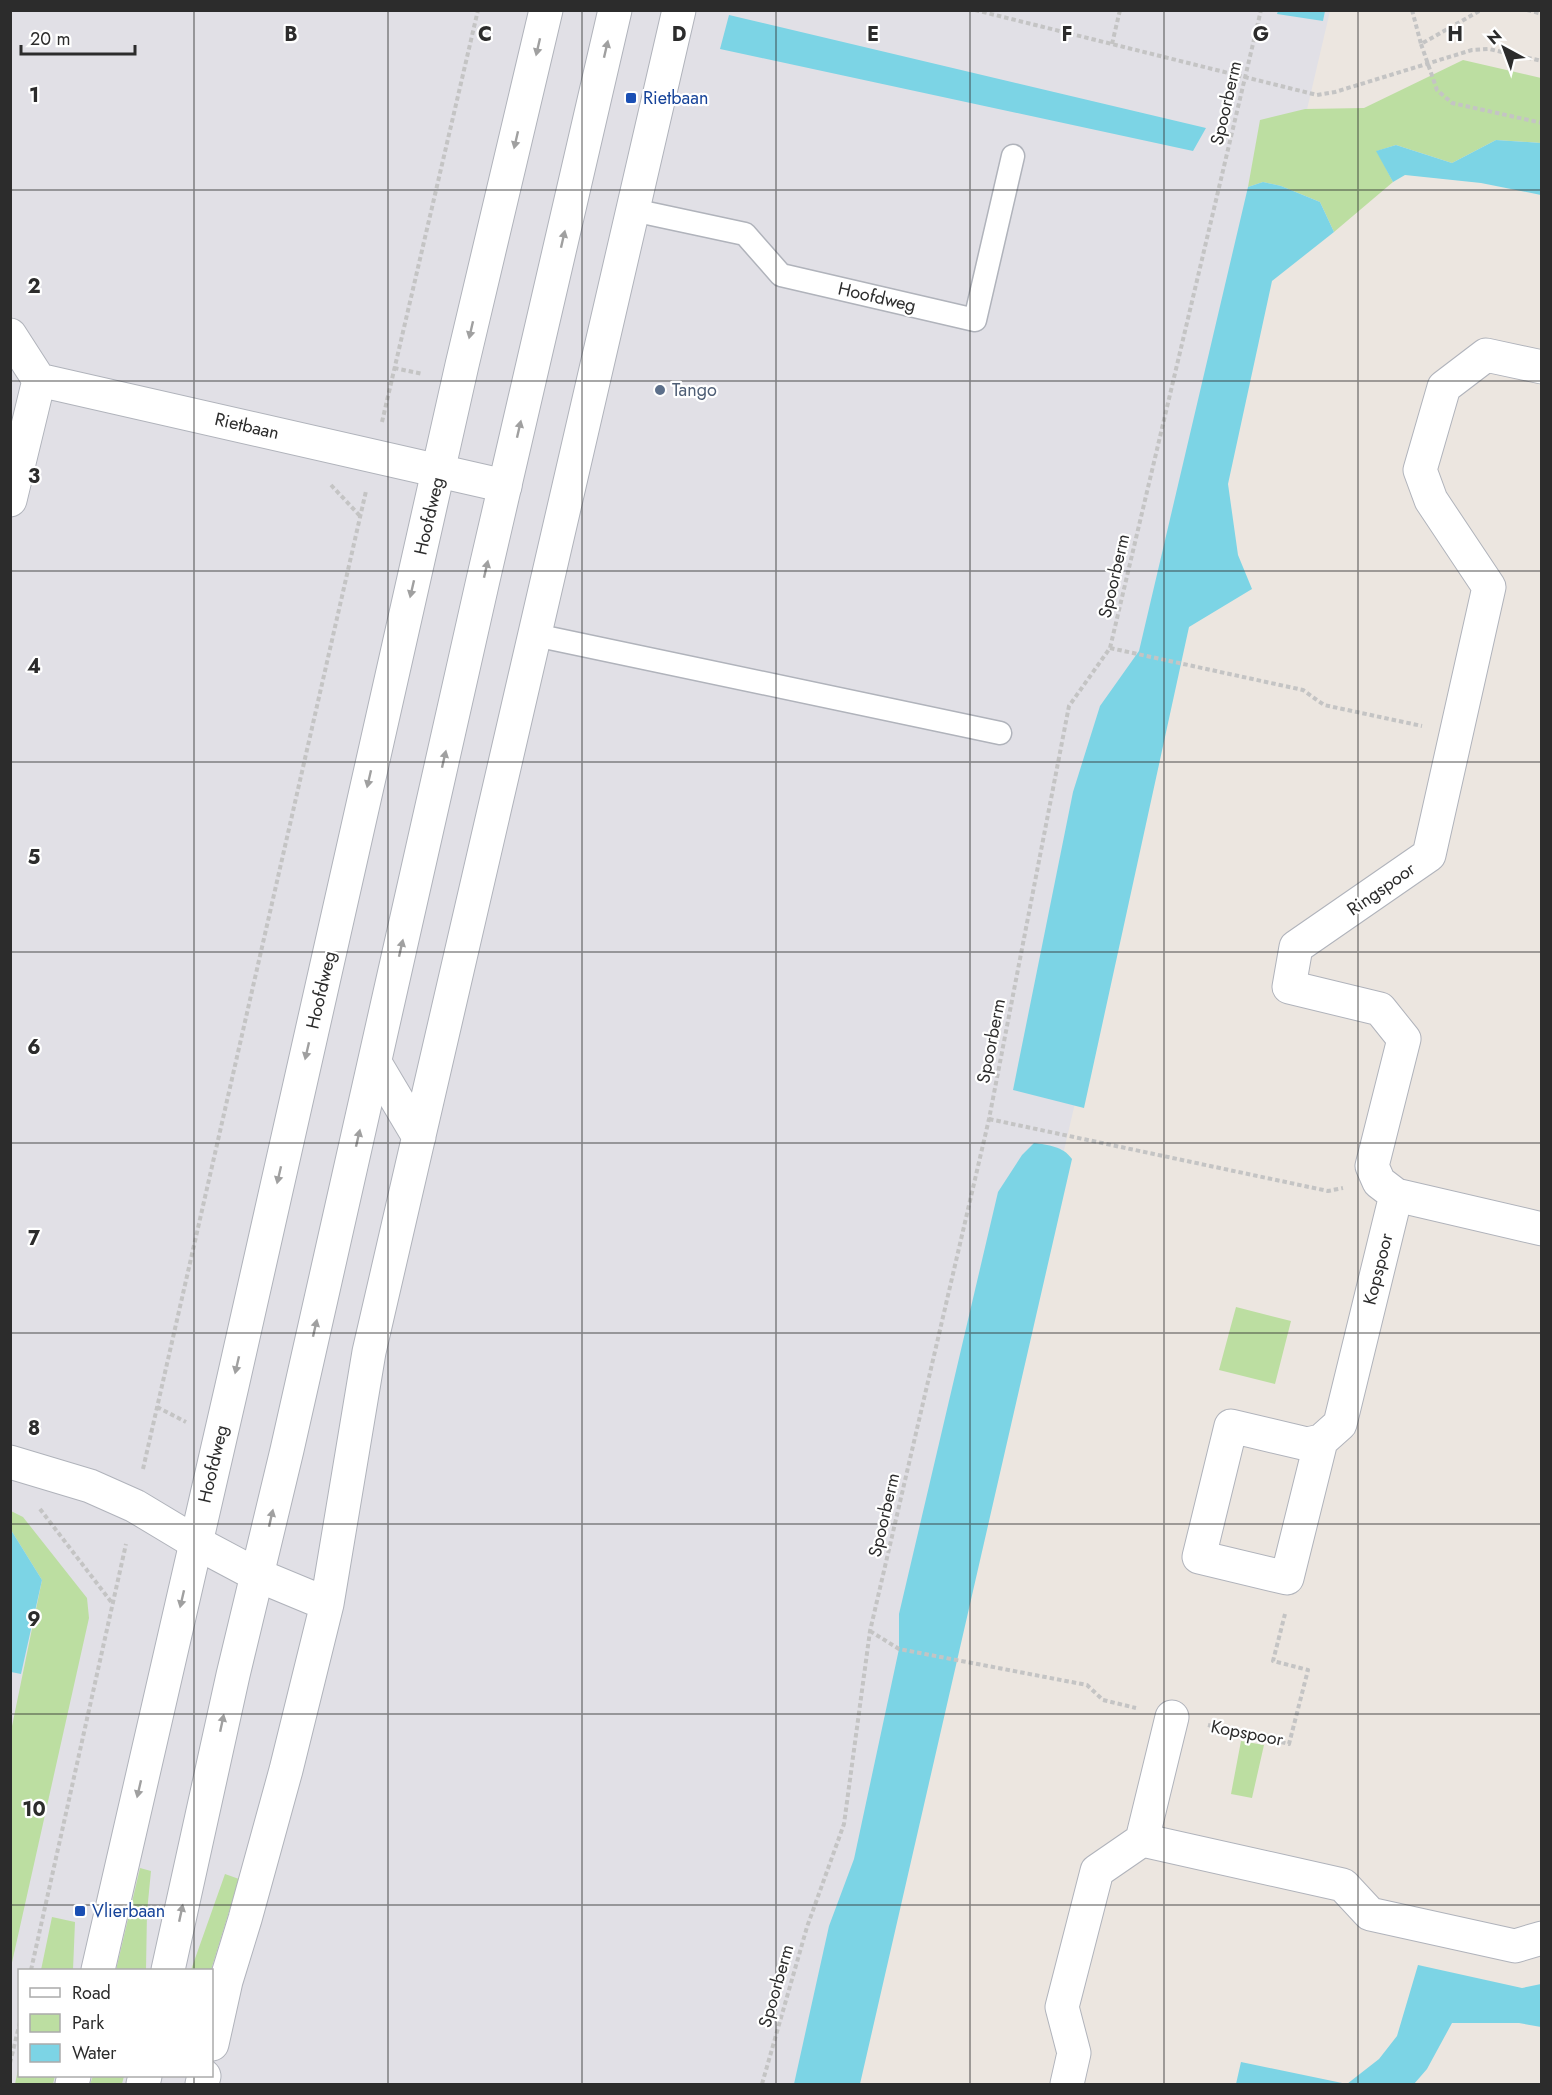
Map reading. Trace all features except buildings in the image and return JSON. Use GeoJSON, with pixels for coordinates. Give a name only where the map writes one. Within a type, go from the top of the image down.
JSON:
{"type":"FeatureCollection","features":[{"type":"Feature","properties":{"kind":"street","name":"Hoofdweg"},"geometry":{"type":"LineString","coordinates":[[98,1969],[439,470],[546,10]]}},
{"type":"Feature","properties":{"kind":"street"},"geometry":{"type":"LineString","coordinates":[[168,1969],[233,1675],[615,10]]}},
{"type":"Feature","properties":{"kind":"street"},"geometry":{"type":"LineString","coordinates":[[213,2040],[226,1981],[286,1770],[327,1604],[369,1352],[679,10]]}},
{"type":"Feature","properties":{"kind":"street"},"geometry":{"type":"LineString","coordinates":[[10,335],[39,380],[10,500]]}},
{"type":"Feature","properties":{"kind":"street","name":"Ringspoor"},"geometry":{"type":"LineString","coordinates":[[1387,1188],[1372,1166],[1404,1039],[1380,1009],[1289,987],[1296,947],[1430,855],[1489,587],[1431,500],[1420,470],[1444,387],[1486,355],[1542,367]]}},
{"type":"Feature","properties":{"kind":"street","name":"Rietbaan"},"geometry":{"type":"LineString","coordinates":[[39,380],[505,486]]}},
{"type":"Feature","properties":{"kind":"street"},"geometry":{"type":"LineString","coordinates":[[375,1064],[419,1137]]}},
{"type":"Feature","properties":{"kind":"street"},"geometry":{"type":"LineString","coordinates":[[1387,1188],[1542,1229]]}},
{"type":"Feature","properties":{"kind":"street","name":"Kopspoor"},"geometry":{"type":"LineString","coordinates":[[1287,1578],[1321,1441],[1340,1424],[1387,1188]]}},
{"type":"Feature","properties":{"kind":"street"},"geometry":{"type":"LineString","coordinates":[[1287,1578],[1199,1557],[1231,1426],[1308,1444],[1321,1441]]}},
{"type":"Feature","properties":{"kind":"street"},"geometry":{"type":"LineString","coordinates":[[10,1462],[90,1486],[135,1506],[257,1575],[327,1604]]}},
{"type":"Feature","properties":{"kind":"street"},"geometry":{"type":"LineString","coordinates":[[1067,2085],[1074,2052],[1062,2007],[1097,1871],[1142,1840],[1172,1717]]}},
{"type":"Feature","properties":{"kind":"street"},"geometry":{"type":"LineString","coordinates":[[1142,1840],[1343,1885],[1370,1914],[1515,1946],[1542,1938]]}},
{"type":"Feature","properties":{"kind":"lane","name":"Hoofdweg"},"geometry":{"type":"LineString","coordinates":[[633,210],[745,234],[781,275],[975,320],[1013,156]]}},
{"type":"Feature","properties":{"kind":"lane"},"geometry":{"type":"LineString","coordinates":[[535,635],[1000,733]]}},
{"type":"Feature","properties":{"kind":"path"},"geometry":{"type":"LineString","coordinates":[[31,1969],[112,1603],[478,10]]}},
{"type":"Feature","properties":{"kind":"path"},"geometry":{"type":"LineString","coordinates":[[975,10],[1317,94],[1335,92],[1472,50],[1489,49],[1542,61]]}},
{"type":"Feature","properties":{"kind":"path"},"geometry":{"type":"LineString","coordinates":[[1112,44],[1120,10]]}},
{"type":"Feature","properties":{"kind":"path","name":"Spoorberm"},"geometry":{"type":"LineString","coordinates":[[762,2085],[807,1927],[844,1824],[870,1631],[989,1119],[1069,706],[1110,648],[1261,10]]}},
{"type":"Feature","properties":{"kind":"path"},"geometry":{"type":"LineString","coordinates":[[1412,10],[1426,63],[1437,90],[1452,103],[1542,123]]}},
{"type":"Feature","properties":{"kind":"path"},"geometry":{"type":"LineString","coordinates":[[1421,44],[1481,10]]}},
{"type":"Feature","properties":{"kind":"path"},"geometry":{"type":"LineString","coordinates":[[1527,10],[1542,14]]}},
{"type":"Feature","properties":{"kind":"path"},"geometry":{"type":"LineString","coordinates":[[1110,648],[1303,690],[1324,705],[1458,733]]}},
{"type":"Feature","properties":{"kind":"path"},"geometry":{"type":"LineString","coordinates":[[989,1119],[1328,1191],[1387,1188]]}},
{"type":"Feature","properties":{"kind":"path"},"geometry":{"type":"LineString","coordinates":[[40,1508],[112,1603]]}},
{"type":"Feature","properties":{"kind":"path","name":"Kopspoor"},"geometry":{"type":"LineString","coordinates":[[1172,1717],[1289,1744],[1308,1670],[1274,1661],[1287,1605],[1287,1578]]}},
{"type":"Feature","properties":{"kind":"path"},"geometry":{"type":"LineString","coordinates":[[870,1631],[899,1649],[1087,1685],[1103,1700],[1172,1717]]}},
{"type":"Feature","properties":{"kind":"path"},"geometry":{"type":"LineString","coordinates":[[10,2063],[18,2030]]}},
{"type":"Feature","properties":{"kind":"shaded area"},"geometry":{"type":"Polygon","coordinates":[[[11,11],[1330,11],[846,2084],[11,2084],[11,11]]]}},
{"type":"Feature","properties":{"kind":"green space"},"geometry":{"type":"Polygon","coordinates":[[[1463,60],[1541,78],[1541,143],[1496,140],[1452,163],[1396,145],[1377,151],[1393,182],[1334,232],[1320,202],[1281,186],[1263,182],[1248,187],[1260,120],[1305,109],[1364,108],[1463,60]]]}},
{"type":"Feature","properties":{"kind":"green space"},"geometry":{"type":"Polygon","coordinates":[[[1236,1307],[1291,1321],[1275,1384],[1219,1370],[1236,1307]]]}},
{"type":"Feature","properties":{"kind":"green space"},"geometry":{"type":"Polygon","coordinates":[[[11,1511],[23,1517],[87,1598],[89,1618],[11,1967],[11,1731],[42,1580],[11,1530],[11,1511]]]}},
{"type":"Feature","properties":{"kind":"green space"},"geometry":{"type":"Polygon","coordinates":[[[1241,1741],[1264,1745],[1252,1798],[1231,1794],[1241,1741]]]}},
{"type":"Feature","properties":{"kind":"green space"},"geometry":{"type":"Polygon","coordinates":[[[140,1868],[151,1871],[147,1912],[146,1969],[116,1969],[140,1868]]]}},
{"type":"Feature","properties":{"kind":"green space"},"geometry":{"type":"Polygon","coordinates":[[[225,1874],[239,1879],[211,1969],[191,1969],[225,1874]]]}},
{"type":"Feature","properties":{"kind":"green space"},"geometry":{"type":"Polygon","coordinates":[[[52,1917],[75,1922],[73,1969],[41,1969],[52,1917]]]}},
{"type":"Feature","properties":{"kind":"green space"},"geometry":{"type":"Polygon","coordinates":[[[18,2070],[18,2077],[55,2077],[53,2084],[15,2084],[18,2070]]]}},
{"type":"Feature","properties":{"kind":"green space"},"geometry":{"type":"Polygon","coordinates":[[[93,2077],[124,2077],[122,2084],[90,2084],[93,2077]]]}},
{"type":"Feature","properties":{"kind":"water"},"geometry":{"type":"Polygon","coordinates":[[[1278,10],[1325,11],[1323,21],[1277,14],[1278,10]]]}},
{"type":"Feature","properties":{"kind":"water"},"geometry":{"type":"Polygon","coordinates":[[[729,15],[1206,128],[1193,151],[720,49],[729,15]]]}},
{"type":"Feature","properties":{"kind":"water"},"geometry":{"type":"Polygon","coordinates":[[[1496,140],[1541,143],[1541,195],[1481,183],[1405,175],[1393,182],[1376,151],[1396,145],[1452,163],[1496,140]]]}},
{"type":"Feature","properties":{"kind":"water"},"geometry":{"type":"Polygon","coordinates":[[[1263,182],[1281,186],[1320,202],[1334,232],[1272,281],[1228,484],[1238,555],[1252,589],[1189,627],[1084,1108],[1013,1090],[1073,792],[1100,706],[1139,651],[1248,187],[1263,182]]]}},
{"type":"Feature","properties":{"kind":"water"},"geometry":{"type":"Polygon","coordinates":[[[1034,1143],[1060,1149],[1072,1159],[860,2084],[794,2084],[829,1926],[854,1859],[899,1649],[899,1614],[998,1192],[1022,1155],[1034,1143]]]}},
{"type":"Feature","properties":{"kind":"water"},"geometry":{"type":"Polygon","coordinates":[[[11,1530],[42,1580],[21,1674],[11,1672],[11,1530]]]}},
{"type":"Feature","properties":{"kind":"water"},"geometry":{"type":"Polygon","coordinates":[[[1418,1965],[1522,1988],[1541,1984],[1541,2027],[1519,2023],[1452,2023],[1427,2069],[1414,2084],[1347,2084],[1379,2059],[1397,2036],[1418,1965]]]}},
{"type":"Feature","properties":{"kind":"water"},"geometry":{"type":"Polygon","coordinates":[[[1241,2062],[1347,2084],[1236,2084],[1241,2062]]]}},
{"type":"Feature","properties":{"kind":"place","name":"Rietbaan"},"geometry":{"type":"Point","coordinates":[631,98]}},
{"type":"Feature","properties":{"kind":"place","name":"Tango"},"geometry":{"type":"Point","coordinates":[660,390]}},
{"type":"Feature","properties":{"kind":"place","name":"Vlierbaan"},"geometry":{"type":"Point","coordinates":[80,1911]}}]}
